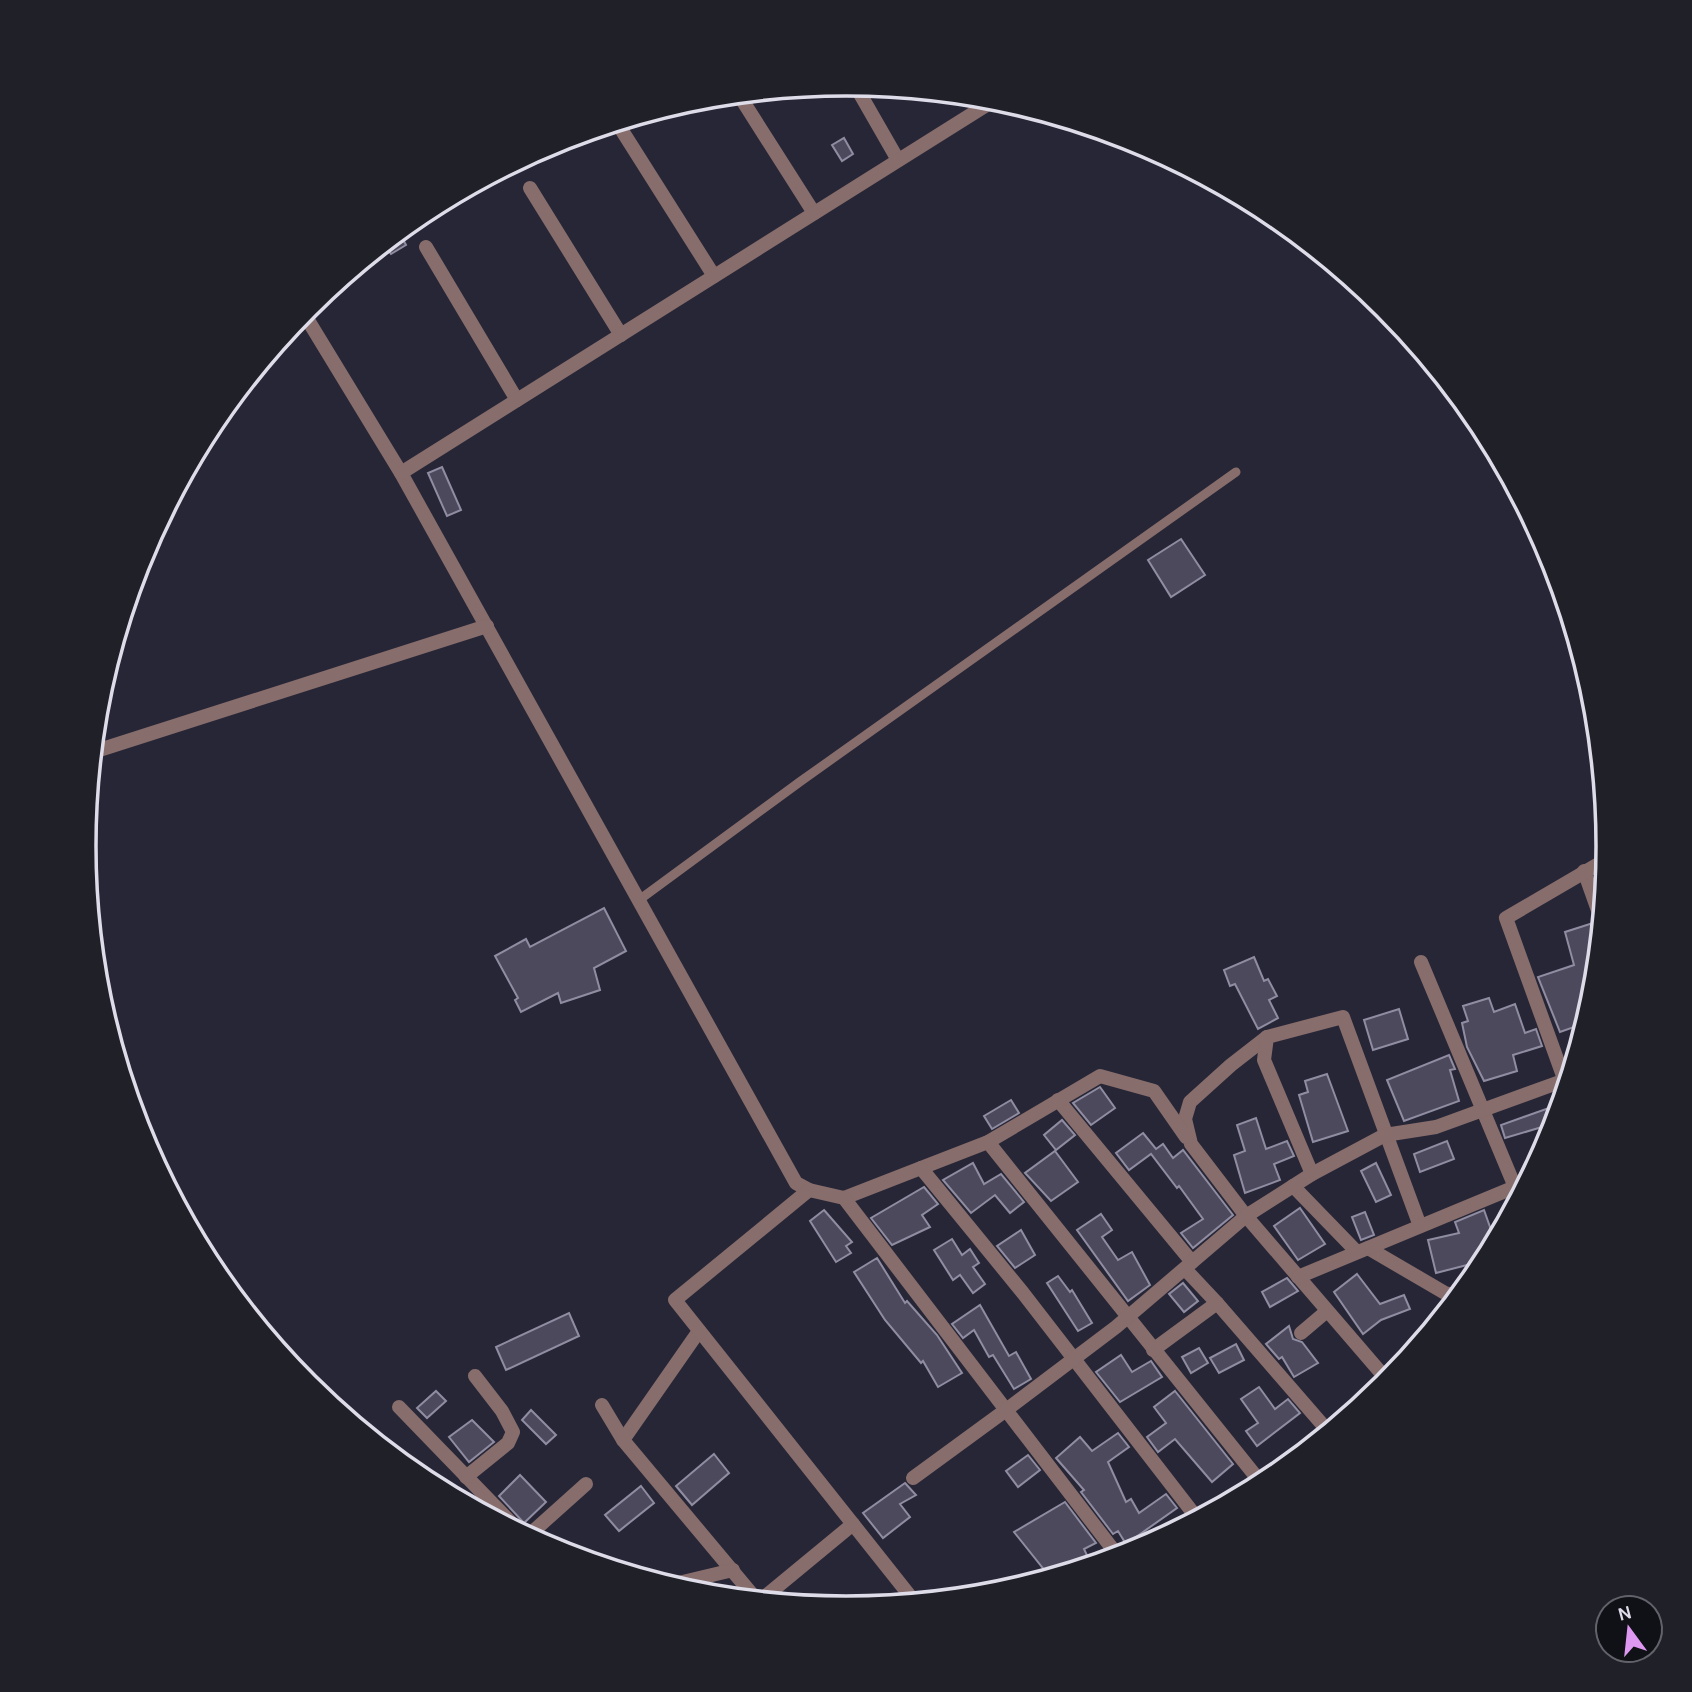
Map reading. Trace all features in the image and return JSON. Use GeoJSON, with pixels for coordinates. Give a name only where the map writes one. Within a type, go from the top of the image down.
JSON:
{"type":"FeatureCollection","features":[{"type":"Feature","properties":{"kind":"street"},"geometry":{"type":"LineString","coordinates":[[862,97],[898,160]]}},
{"type":"Feature","properties":{"kind":"street"},"geometry":{"type":"LineString","coordinates":[[745,104],[814,213]]}},
{"type":"Feature","properties":{"kind":"street"},"geometry":{"type":"LineString","coordinates":[[401,473],[980,109]]}},
{"type":"Feature","properties":{"kind":"street"},"geometry":{"type":"LineString","coordinates":[[622,131],[714,276]]}},
{"type":"Feature","properties":{"kind":"street"},"geometry":{"type":"LineString","coordinates":[[530,188],[621,335]]}},
{"type":"Feature","properties":{"kind":"street"},"geometry":{"type":"LineString","coordinates":[[426,247],[517,400]]}},
{"type":"Feature","properties":{"kind":"street"},"geometry":{"type":"LineString","coordinates":[[310,323],[401,473],[796,1183],[809,1190],[844,1198],[988,1142],[1100,1076],[1154,1091],[1246,1216],[1380,1372]]}},
{"type":"Feature","properties":{"kind":"street"},"geometry":{"type":"LineString","coordinates":[[103,749],[487,626]]}},
{"type":"Feature","properties":{"kind":"street"},"geometry":{"type":"LineString","coordinates":[[1561,1069],[1506,918],[1595,865]]}},
{"type":"Feature","properties":{"kind":"street"},"geometry":{"type":"LineString","coordinates":[[1584,871],[1594,898]]}},
{"type":"Feature","properties":{"kind":"street"},"geometry":{"type":"LineString","coordinates":[[1421,962],[1516,1183]]}},
{"type":"Feature","properties":{"kind":"street"},"geometry":{"type":"LineString","coordinates":[[1191,1144],[1185,1119],[1190,1102],[1267,1037],[1343,1017],[1420,1226]]}},
{"type":"Feature","properties":{"kind":"street"},"geometry":{"type":"LineString","coordinates":[[1267,1037],[1264,1060],[1312,1174]]}},
{"type":"Feature","properties":{"kind":"street"},"geometry":{"type":"LineString","coordinates":[[913,1478],[1127,1318],[1246,1216],[1312,1174],[1385,1135],[1436,1127],[1557,1084]]}},
{"type":"Feature","properties":{"kind":"street"},"geometry":{"type":"LineString","coordinates":[[1058,1100],[1217,1303],[1322,1425]]}},
{"type":"Feature","properties":{"kind":"street"},"geometry":{"type":"LineString","coordinates":[[988,1142],[1254,1474]]}},
{"type":"Feature","properties":{"kind":"street"},"geometry":{"type":"LineString","coordinates":[[921,1168],[1192,1510]]}},
{"type":"Feature","properties":{"kind":"street"},"geometry":{"type":"LineString","coordinates":[[1293,1186],[1363,1250],[1447,1293]]}},
{"type":"Feature","properties":{"kind":"street"},"geometry":{"type":"LineString","coordinates":[[809,1190],[675,1300],[907,1593]]}},
{"type":"Feature","properties":{"kind":"street"},"geometry":{"type":"LineString","coordinates":[[1298,1277],[1420,1226],[1510,1193]]}},
{"type":"Feature","properties":{"kind":"street"},"geometry":{"type":"LineString","coordinates":[[844,1198],[1111,1547]]}},
{"type":"Feature","properties":{"kind":"street"},"geometry":{"type":"LineString","coordinates":[[1153,1350],[1217,1303]]}},
{"type":"Feature","properties":{"kind":"street"},"geometry":{"type":"LineString","coordinates":[[1301,1333],[1327,1311]]}},
{"type":"Feature","properties":{"kind":"street"},"geometry":{"type":"LineString","coordinates":[[623,1440],[699,1331]]}},
{"type":"Feature","properties":{"kind":"street"},"geometry":{"type":"LineString","coordinates":[[466,1477],[508,1443],[513,1432],[502,1411],[475,1376]]}},
{"type":"Feature","properties":{"kind":"street"},"geometry":{"type":"LineString","coordinates":[[602,1405],[623,1440],[750,1589]]}},
{"type":"Feature","properties":{"kind":"street"},"geometry":{"type":"LineString","coordinates":[[398,1408],[498,1509]]}},
{"type":"Feature","properties":{"kind":"street"},"geometry":{"type":"LineString","coordinates":[[536,1528],[586,1484]]}},
{"type":"Feature","properties":{"kind":"street"},"geometry":{"type":"LineString","coordinates":[[769,1591],[853,1524]]}},
{"type":"Feature","properties":{"kind":"street"},"geometry":{"type":"LineString","coordinates":[[693,1579],[733,1570]]}},
{"type":"Feature","properties":{"kind":"lane"},"geometry":{"type":"LineString","coordinates":[[639,900],[812,773],[1236,472]]}},
{"type":"Feature","properties":{"kind":"building"},"geometry":{"type":"Polygon","coordinates":[[[844,138],[853,154],[842,161],[832,145],[844,138]]]}},
{"type":"Feature","properties":{"kind":"building"},"geometry":{"type":"Polygon","coordinates":[[[404,241],[406,245],[391,254],[389,252],[404,241]]]}},
{"type":"Feature","properties":{"kind":"building"},"geometry":{"type":"Polygon","coordinates":[[[442,467],[461,510],[447,516],[428,473],[442,467]]]}},
{"type":"Feature","properties":{"kind":"building"},"geometry":{"type":"Polygon","coordinates":[[[1181,539],[1205,575],[1171,597],[1148,560],[1181,539]]]}},
{"type":"Feature","properties":{"kind":"building"},"geometry":{"type":"Polygon","coordinates":[[[604,908],[626,951],[594,968],[600,990],[561,1003],[558,993],[521,1012],[515,1000],[518,998],[495,956],[526,939],[530,947],[604,908]]]}},
{"type":"Feature","properties":{"kind":"building"},"geometry":{"type":"Polygon","coordinates":[[[1591,924],[1573,1027],[1560,1032],[1538,977],[1574,965],[1565,932],[1591,924]]]}},
{"type":"Feature","properties":{"kind":"building"},"geometry":{"type":"Polygon","coordinates":[[[1254,957],[1264,981],[1268,979],[1277,996],[1269,1000],[1278,1018],[1258,1029],[1235,984],[1230,986],[1224,970],[1254,957]]]}},
{"type":"Feature","properties":{"kind":"building"},"geometry":{"type":"Polygon","coordinates":[[[1489,998],[1494,1012],[1515,1004],[1525,1033],[1536,1029],[1542,1046],[1513,1055],[1517,1071],[1484,1081],[1467,1047],[1462,1023],[1468,1021],[1463,1006],[1489,998]]]}},
{"type":"Feature","properties":{"kind":"building"},"geometry":{"type":"Polygon","coordinates":[[[1399,1009],[1408,1039],[1373,1050],[1364,1020],[1399,1009]]]}},
{"type":"Feature","properties":{"kind":"building"},"geometry":{"type":"Polygon","coordinates":[[[1449,1055],[1455,1069],[1450,1070],[1459,1101],[1404,1121],[1387,1080],[1449,1055]]]}},
{"type":"Feature","properties":{"kind":"building"},"geometry":{"type":"Polygon","coordinates":[[[1327,1074],[1348,1131],[1313,1142],[1299,1095],[1308,1092],[1305,1081],[1327,1074]]]}},
{"type":"Feature","properties":{"kind":"building"},"geometry":{"type":"Polygon","coordinates":[[[1100,1087],[1115,1108],[1091,1125],[1073,1103],[1100,1087]]]}},
{"type":"Feature","properties":{"kind":"building"},"geometry":{"type":"Polygon","coordinates":[[[1011,1100],[1019,1113],[992,1129],[984,1116],[1011,1100]]]}},
{"type":"Feature","properties":{"kind":"building"},"geometry":{"type":"Polygon","coordinates":[[[1548,1108],[1541,1127],[1505,1138],[1501,1125],[1548,1108]]]}},
{"type":"Feature","properties":{"kind":"building"},"geometry":{"type":"Polygon","coordinates":[[[1256,1118],[1266,1149],[1287,1141],[1294,1156],[1274,1164],[1280,1180],[1245,1193],[1234,1155],[1245,1151],[1237,1125],[1256,1118]]]}},
{"type":"Feature","properties":{"kind":"building"},"geometry":{"type":"Polygon","coordinates":[[[1062,1120],[1075,1135],[1056,1150],[1044,1135],[1062,1120]]]}},
{"type":"Feature","properties":{"kind":"building"},"geometry":{"type":"Polygon","coordinates":[[[1143,1133],[1156,1149],[1163,1144],[1173,1158],[1183,1150],[1233,1215],[1193,1248],[1181,1233],[1203,1219],[1179,1186],[1177,1188],[1151,1154],[1129,1170],[1116,1153],[1143,1133]]]}},
{"type":"Feature","properties":{"kind":"building"},"geometry":{"type":"Polygon","coordinates":[[[1447,1141],[1454,1159],[1420,1172],[1414,1154],[1447,1141]]]}},
{"type":"Feature","properties":{"kind":"building"},"geometry":{"type":"Polygon","coordinates":[[[1055,1151],[1078,1182],[1051,1201],[1025,1173],[1055,1151]]]}},
{"type":"Feature","properties":{"kind":"building"},"geometry":{"type":"Polygon","coordinates":[[[973,1163],[984,1184],[1001,1174],[1024,1202],[1010,1213],[995,1195],[971,1213],[943,1180],[973,1163]]]}},
{"type":"Feature","properties":{"kind":"building"},"geometry":{"type":"Polygon","coordinates":[[[1376,1163],[1391,1195],[1376,1202],[1361,1171],[1376,1163]]]}},
{"type":"Feature","properties":{"kind":"building"},"geometry":{"type":"Polygon","coordinates":[[[924,1187],[938,1204],[922,1215],[930,1227],[892,1245],[871,1218],[924,1187]]]}},
{"type":"Feature","properties":{"kind":"building"},"geometry":{"type":"Polygon","coordinates":[[[1300,1208],[1325,1244],[1298,1260],[1274,1226],[1300,1208]]]}},
{"type":"Feature","properties":{"kind":"building"},"geometry":{"type":"Polygon","coordinates":[[[824,1210],[852,1242],[846,1246],[851,1253],[836,1262],[810,1221],[824,1210]]]}},
{"type":"Feature","properties":{"kind":"building"},"geometry":{"type":"Polygon","coordinates":[[[1484,1210],[1490,1228],[1468,1265],[1436,1273],[1428,1240],[1459,1233],[1455,1222],[1484,1210]]]}},
{"type":"Feature","properties":{"kind":"building"},"geometry":{"type":"Polygon","coordinates":[[[1365,1212],[1374,1235],[1361,1240],[1352,1217],[1365,1212]]]}},
{"type":"Feature","properties":{"kind":"building"},"geometry":{"type":"Polygon","coordinates":[[[1101,1214],[1112,1230],[1102,1237],[1118,1260],[1132,1252],[1150,1285],[1128,1301],[1077,1230],[1101,1214]]]}},
{"type":"Feature","properties":{"kind":"building"},"geometry":{"type":"Polygon","coordinates":[[[1021,1230],[1035,1255],[1015,1268],[997,1246],[1021,1230]]]}},
{"type":"Feature","properties":{"kind":"building"},"geometry":{"type":"Polygon","coordinates":[[[952,1239],[962,1255],[970,1249],[979,1263],[973,1267],[985,1284],[973,1293],[960,1275],[953,1280],[934,1250],[952,1239]]]}},
{"type":"Feature","properties":{"kind":"building"},"geometry":{"type":"Polygon","coordinates":[[[877,1258],[905,1303],[907,1301],[937,1335],[962,1373],[938,1387],[923,1361],[921,1363],[885,1320],[854,1272],[877,1258]]]}},
{"type":"Feature","properties":{"kind":"building"},"geometry":{"type":"Polygon","coordinates":[[[1357,1274],[1380,1304],[1404,1295],[1410,1309],[1381,1320],[1363,1334],[1334,1292],[1357,1274]]]}},
{"type":"Feature","properties":{"kind":"building"},"geometry":{"type":"Polygon","coordinates":[[[1058,1276],[1070,1292],[1072,1290],[1092,1323],[1078,1331],[1047,1283],[1058,1276]]]}},
{"type":"Feature","properties":{"kind":"building"},"geometry":{"type":"Polygon","coordinates":[[[1287,1278],[1298,1291],[1270,1307],[1262,1292],[1287,1278]]]}},
{"type":"Feature","properties":{"kind":"building"},"geometry":{"type":"Polygon","coordinates":[[[1183,1283],[1198,1301],[1184,1312],[1169,1294],[1183,1283]]]}},
{"type":"Feature","properties":{"kind":"building"},"geometry":{"type":"Polygon","coordinates":[[[980,1305],[1009,1356],[1016,1352],[1031,1379],[1014,1389],[993,1355],[989,1357],[974,1330],[963,1338],[952,1324],[980,1305]]]}},
{"type":"Feature","properties":{"kind":"building"},"geometry":{"type":"Polygon","coordinates":[[[569,1313],[579,1336],[506,1370],[496,1347],[569,1313]]]}},
{"type":"Feature","properties":{"kind":"building"},"geometry":{"type":"Polygon","coordinates":[[[1289,1326],[1293,1339],[1302,1342],[1318,1363],[1294,1377],[1282,1357],[1279,1359],[1266,1344],[1289,1326]]]}},
{"type":"Feature","properties":{"kind":"building"},"geometry":{"type":"Polygon","coordinates":[[[1236,1344],[1244,1360],[1219,1373],[1210,1358],[1236,1344]]]}},
{"type":"Feature","properties":{"kind":"building"},"geometry":{"type":"Polygon","coordinates":[[[1199,1348],[1208,1363],[1191,1373],[1182,1357],[1199,1348]]]}},
{"type":"Feature","properties":{"kind":"building"},"geometry":{"type":"Polygon","coordinates":[[[1121,1355],[1132,1372],[1151,1361],[1162,1377],[1120,1402],[1096,1372],[1121,1355]]]}},
{"type":"Feature","properties":{"kind":"building"},"geometry":{"type":"Polygon","coordinates":[[[1259,1387],[1275,1409],[1288,1399],[1300,1413],[1257,1446],[1246,1431],[1258,1423],[1241,1399],[1259,1387]]]}},
{"type":"Feature","properties":{"kind":"building"},"geometry":{"type":"Polygon","coordinates":[[[436,1391],[446,1401],[427,1418],[417,1408],[436,1391]]]}},
{"type":"Feature","properties":{"kind":"building"},"geometry":{"type":"Polygon","coordinates":[[[1175,1391],[1233,1464],[1212,1482],[1175,1439],[1158,1452],[1147,1437],[1166,1423],[1154,1407],[1175,1391]]]}},
{"type":"Feature","properties":{"kind":"building"},"geometry":{"type":"Polygon","coordinates":[[[531,1410],[556,1435],[546,1444],[522,1420],[531,1410]]]}},
{"type":"Feature","properties":{"kind":"building"},"geometry":{"type":"Polygon","coordinates":[[[472,1420],[494,1442],[469,1462],[449,1437],[472,1420]]]}},
{"type":"Feature","properties":{"kind":"building"},"geometry":{"type":"Polygon","coordinates":[[[1118,1433],[1129,1447],[1108,1462],[1126,1502],[1131,1499],[1139,1513],[1166,1494],[1177,1508],[1125,1542],[1118,1531],[1113,1534],[1081,1492],[1084,1490],[1056,1458],[1080,1437],[1092,1451],[1118,1433]]]}},
{"type":"Feature","properties":{"kind":"building"},"geometry":{"type":"Polygon","coordinates":[[[714,1454],[729,1473],[692,1505],[676,1486],[714,1454]]]}},
{"type":"Feature","properties":{"kind":"building"},"geometry":{"type":"Polygon","coordinates":[[[1028,1455],[1040,1470],[1018,1487],[1006,1471],[1028,1455]]]}},
{"type":"Feature","properties":{"kind":"building"},"geometry":{"type":"Polygon","coordinates":[[[520,1475],[546,1502],[524,1523],[499,1496],[520,1475]]]}},
{"type":"Feature","properties":{"kind":"building"},"geometry":{"type":"Polygon","coordinates":[[[905,1483],[916,1495],[900,1504],[910,1517],[883,1538],[863,1513],[905,1483]]]}},
{"type":"Feature","properties":{"kind":"building"},"geometry":{"type":"Polygon","coordinates":[[[641,1486],[654,1503],[619,1531],[605,1515],[641,1486]]]}},
{"type":"Feature","properties":{"kind":"building"},"geometry":{"type":"Polygon","coordinates":[[[1065,1502],[1096,1543],[1084,1549],[1087,1556],[1044,1569],[1014,1532],[1065,1502]]]}}]}
